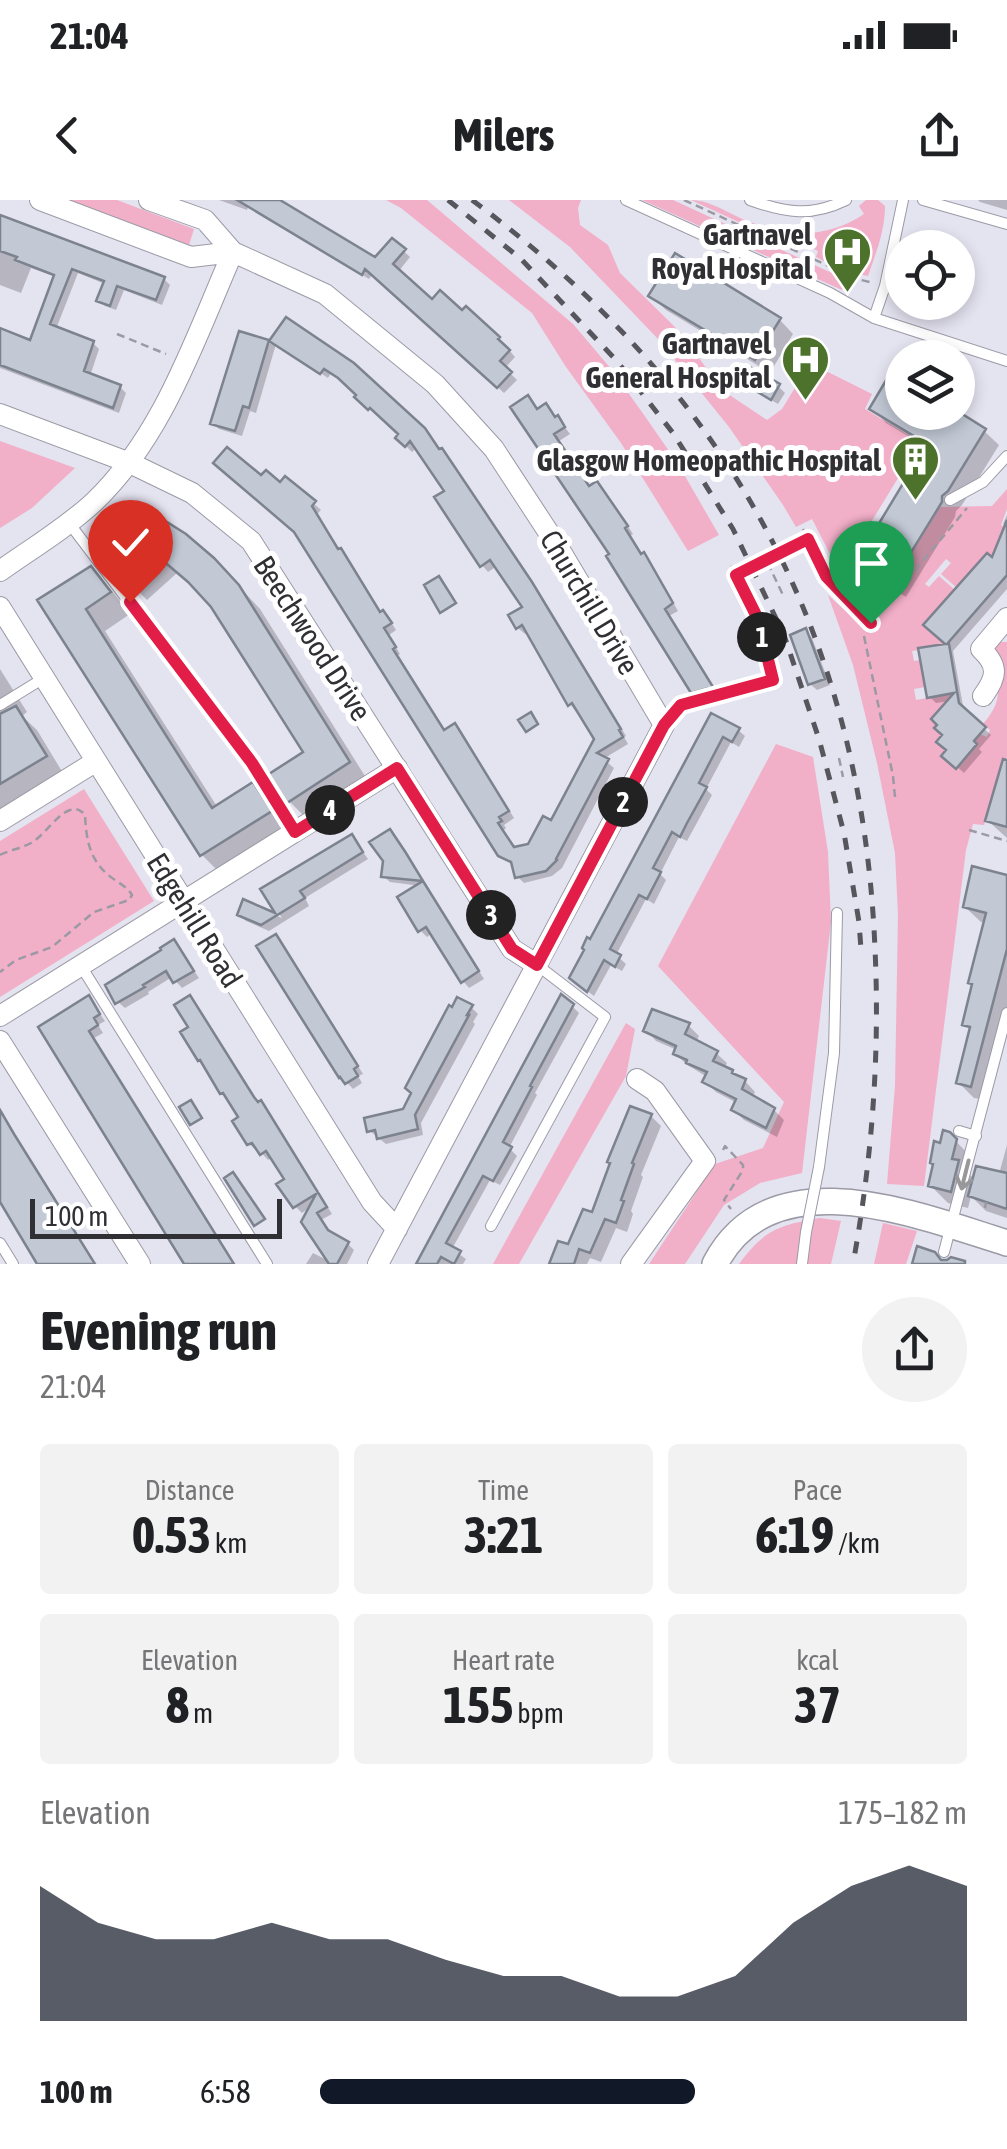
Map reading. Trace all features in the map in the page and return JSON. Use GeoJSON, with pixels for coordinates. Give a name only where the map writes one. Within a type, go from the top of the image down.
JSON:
{"type":"FeatureCollection","features":[{"type":"Feature","properties":{"kind":"street","name":"Churchill Drive"},"geometry":{"type":"LineString","coordinates":[[40,200],[191,257],[232,252]]}},
{"type":"Feature","properties":{"kind":"street","name":"Churchill Drive"},"geometry":{"type":"LineString","coordinates":[[149,200],[204,220],[232,252],[325,294],[436,384],[494,448],[664,725]]}},
{"type":"Feature","properties":{"kind":"street"},"geometry":{"type":"LineString","coordinates":[[0,571],[93,503],[130,463],[161,412],[232,252]]}},
{"type":"Feature","properties":{"kind":"street","name":"Beechwood Drive"},"geometry":{"type":"LineString","coordinates":[[0,414],[130,463],[192,493],[251,540],[512,949],[537,965]]}},
{"type":"Feature","properties":{"kind":"street","name":"Edgehill Road"},"geometry":{"type":"LineString","coordinates":[[0,607],[372,1202],[398,1229]]}},
{"type":"Feature","properties":{"kind":"street"},"geometry":{"type":"LineString","coordinates":[[983,696],[994,669],[992,659],[981,649],[1007,618]]}},
{"type":"Feature","properties":{"kind":"street"},"geometry":{"type":"LineString","coordinates":[[378,1264],[664,725]]}},
{"type":"Feature","properties":{"kind":"street"},"geometry":{"type":"LineString","coordinates":[[0,821],[95,762]]}},
{"type":"Feature","properties":{"kind":"street"},"geometry":{"type":"LineString","coordinates":[[0,1016],[397,768]]}},
{"type":"Feature","properties":{"kind":"street"},"geometry":{"type":"LineString","coordinates":[[0,1041],[140,1264]]}},
{"type":"Feature","properties":{"kind":"street"},"geometry":{"type":"LineString","coordinates":[[631,1264],[705,1161],[656,1090],[637,1079]]}},
{"type":"Feature","properties":{"kind":"street"},"geometry":{"type":"LineString","coordinates":[[714,1264],[745,1226],[761,1215],[800,1202],[897,1210],[1007,1244]]}},
{"type":"Feature","properties":{"kind":"lane"},"geometry":{"type":"LineString","coordinates":[[626,200],[874,318],[1007,361]]}},
{"type":"Feature","properties":{"kind":"lane"},"geometry":{"type":"LineString","coordinates":[[750,200],[778,210],[803,212],[846,200]]}},
{"type":"Feature","properties":{"kind":"lane"},"geometry":{"type":"LineString","coordinates":[[897,230],[903,200]]}},
{"type":"Feature","properties":{"kind":"lane"},"geometry":{"type":"LineString","coordinates":[[923,200],[1007,224]]}},
{"type":"Feature","properties":{"kind":"lane"},"geometry":{"type":"LineString","coordinates":[[874,318],[885,286]]}},
{"type":"Feature","properties":{"kind":"lane"},"geometry":{"type":"LineString","coordinates":[[950,500],[983,482],[1007,456]]}},
{"type":"Feature","properties":{"kind":"lane"},"geometry":{"type":"LineString","coordinates":[[69,522],[252,763],[295,832]]}},
{"type":"Feature","properties":{"kind":"lane"},"geometry":{"type":"LineString","coordinates":[[0,705],[44,678]]}},
{"type":"Feature","properties":{"kind":"lane"},"geometry":{"type":"LineString","coordinates":[[802,1264],[834,1052],[837,913]]}},
{"type":"Feature","properties":{"kind":"lane"},"geometry":{"type":"LineString","coordinates":[[491,1226],[605,1017],[537,965]]}},
{"type":"Feature","properties":{"kind":"lane"},"geometry":{"type":"LineString","coordinates":[[80,966],[267,1264]]}},
{"type":"Feature","properties":{"kind":"lane"},"geometry":{"type":"LineString","coordinates":[[944,1252],[1007,1013]]}},
{"type":"Feature","properties":{"kind":"lane"},"geometry":{"type":"LineString","coordinates":[[959,1131],[976,1136]]}},
{"type":"Feature","properties":{"kind":"lane"},"geometry":{"type":"LineString","coordinates":[[0,1243],[13,1264]]}},
{"type":"Feature","properties":{"kind":"path"},"geometry":{"type":"LineString","coordinates":[[684,200],[856,280],[885,286]]}},
{"type":"Feature","properties":{"kind":"path"},"geometry":{"type":"LineString","coordinates":[[116,334],[184,361]]}},
{"type":"Feature","properties":{"kind":"path"},"geometry":{"type":"LineString","coordinates":[[895,797],[864,636],[982,490],[983,482]]}},
{"type":"Feature","properties":{"kind":"path"},"geometry":{"type":"LineString","coordinates":[[803,529],[826,576],[871,623]]}},
{"type":"Feature","properties":{"kind":"path"},"geometry":{"type":"LineString","coordinates":[[736,575],[808,539]]}},
{"type":"Feature","properties":{"kind":"path"},"geometry":{"type":"LineString","coordinates":[[762,550],[783,595]]}},
{"type":"Feature","properties":{"kind":"path"},"geometry":{"type":"LineString","coordinates":[[664,725],[681,705],[773,680],[758,619],[732,566]]}},
{"type":"Feature","properties":{"kind":"path"},"geometry":{"type":"LineString","coordinates":[[839,758],[843,777]]}},
{"type":"Feature","properties":{"kind":"path"},"geometry":{"type":"LineString","coordinates":[[0,855],[29,844],[66,812],[80,810],[86,814],[91,853],[105,873],[132,895],[129,900],[94,912],[52,947],[16,960],[0,972]]}},
{"type":"Feature","properties":{"kind":"path"},"geometry":{"type":"LineString","coordinates":[[969,830],[1007,842]]}},
{"type":"Feature","properties":{"kind":"path"},"geometry":{"type":"LineString","coordinates":[[705,1161],[722,1153],[724,1146],[743,1164],[724,1200],[745,1226]]}},
{"type":"Feature","properties":{"kind":"path"},"geometry":{"type":"LineString","coordinates":[[984,1208],[986,1202]]}},
{"type":"Feature","properties":{"kind":"shaded area"},"geometry":{"type":"Polygon","coordinates":[[[68,200],[117,200],[194,229],[189,245],[68,200]]]}},
{"type":"Feature","properties":{"kind":"shaded area"},"geometry":{"type":"Polygon","coordinates":[[[386,200],[427,200],[573,324],[612,370],[678,464],[719,535],[688,551],[621,443],[532,313],[386,200]]]}},
{"type":"Feature","properties":{"kind":"shaded area"},"geometry":{"type":"Polygon","coordinates":[[[509,200],[581,200],[580,225],[608,245],[620,273],[681,333],[722,390],[767,420],[782,409],[810,363],[872,394],[865,409],[885,421],[885,430],[900,430],[920,442],[848,560],[891,587],[940,507],[992,506],[1007,489],[1007,509],[1001,525],[1007,533],[1002,532],[995,560],[987,553],[957,588],[941,574],[951,563],[946,559],[925,584],[929,587],[939,576],[955,590],[949,646],[912,651],[914,661],[920,660],[925,687],[914,689],[916,700],[950,690],[954,698],[931,719],[942,735],[936,742],[946,750],[977,744],[974,741],[980,734],[987,737],[990,730],[983,724],[998,697],[989,651],[1000,642],[1007,642],[1007,757],[984,825],[973,824],[966,850],[924,1186],[887,1184],[895,1086],[895,853],[853,665],[828,595],[862,626],[873,613],[839,581],[843,579],[812,519],[796,527],[729,427],[659,340],[570,247],[509,200]]]}},
{"type":"Feature","properties":{"kind":"shaded area"},"geometry":{"type":"Polygon","coordinates":[[[642,200],[673,200],[847,282],[842,290],[642,200]]]}},
{"type":"Feature","properties":{"kind":"shaded area"},"geometry":{"type":"Polygon","coordinates":[[[691,200],[784,232],[816,232],[848,223],[864,214],[859,206],[866,200],[878,200],[885,206],[885,215],[868,276],[843,271],[816,257],[818,251],[797,241],[793,247],[691,200]]]}},
{"type":"Feature","properties":{"kind":"shaded area"},"geometry":{"type":"Polygon","coordinates":[[[0,441],[75,468],[32,508],[0,528],[0,441]]]}},
{"type":"Feature","properties":{"kind":"shaded area"},"geometry":{"type":"Polygon","coordinates":[[[776,744],[813,757],[828,852],[831,922],[802,1173],[760,1183],[724,1205],[685,1264],[649,1264],[715,1164],[763,1148],[784,1102],[658,966],[776,744]]]}},
{"type":"Feature","properties":{"kind":"shaded area"},"geometry":{"type":"Polygon","coordinates":[[[84,789],[154,901],[0,997],[0,841],[84,789]]]}},
{"type":"Feature","properties":{"kind":"shaded area"},"geometry":{"type":"Polygon","coordinates":[[[626,1023],[635,1029],[626,1076],[519,1264],[493,1264],[626,1023]]]}},
{"type":"Feature","properties":{"kind":"shaded area"},"geometry":{"type":"Polygon","coordinates":[[[820,1218],[841,1221],[831,1264],[739,1264],[765,1236],[794,1223],[820,1218]]]}},
{"type":"Feature","properties":{"kind":"shaded area"},"geometry":{"type":"Polygon","coordinates":[[[883,1223],[917,1231],[906,1264],[874,1264],[883,1223]]]}},
{"type":"Feature","properties":{"kind":"building"},"geometry":{"type":"Polygon","coordinates":[[[237,200],[280,200],[375,257],[392,238],[406,249],[393,264],[432,299],[440,290],[462,310],[466,306],[510,350],[500,361],[512,372],[497,388],[365,269],[362,275],[237,200]]]}},
{"type":"Feature","properties":{"kind":"building"},"geometry":{"type":"Polygon","coordinates":[[[0,215],[165,277],[156,300],[117,286],[110,306],[96,301],[104,281],[72,269],[50,324],[94,341],[84,371],[121,385],[113,408],[0,365],[0,328],[30,340],[54,275],[0,251],[0,215]]]}},
{"type":"Feature","properties":{"kind":"building"},"geometry":{"type":"Polygon","coordinates":[[[675,253],[781,318],[755,360],[648,296],[675,253]]]}},
{"type":"Feature","properties":{"kind":"building"},"geometry":{"type":"Polygon","coordinates":[[[286,317],[354,363],[442,448],[532,582],[621,729],[623,737],[597,753],[609,759],[557,860],[546,871],[515,878],[511,862],[498,856],[294,532],[213,463],[227,447],[261,475],[266,470],[280,482],[285,476],[316,501],[312,506],[338,549],[341,548],[380,612],[383,610],[392,623],[384,628],[396,647],[393,649],[444,730],[455,723],[509,811],[499,817],[502,821],[498,823],[514,847],[528,844],[543,816],[551,820],[594,739],[572,703],[568,706],[522,625],[516,629],[508,615],[522,607],[490,560],[480,567],[434,497],[444,491],[410,441],[405,447],[395,438],[398,434],[338,378],[324,369],[320,374],[269,341],[286,317]]]}},
{"type":"Feature","properties":{"kind":"building"},"geometry":{"type":"Polygon","coordinates":[[[239,331],[269,340],[249,408],[243,406],[235,431],[210,424],[239,331]]]}},
{"type":"Feature","properties":{"kind":"building"},"geometry":{"type":"Polygon","coordinates":[[[750,367],[780,384],[771,400],[741,382],[750,367]]]}},
{"type":"Feature","properties":{"kind":"building","name":"Glasgow Homeopathic Hospital"},"geometry":{"type":"Polygon","coordinates":[[[885,382],[885,419],[869,409],[885,382]]]}},
{"type":"Feature","properties":{"kind":"building"},"geometry":{"type":"Polygon","coordinates":[[[528,395],[537,409],[546,403],[555,417],[558,415],[565,427],[554,434],[589,486],[597,481],[628,526],[625,528],[641,554],[644,552],[673,603],[665,609],[713,687],[691,693],[606,556],[609,554],[510,407],[528,395]]]}},
{"type":"Feature","properties":{"kind":"building","name":"Glasgow Homeopathic Hospital"},"geometry":{"type":"Polygon","coordinates":[[[975,422],[986,429],[891,585],[855,563],[927,444],[904,430],[975,430],[975,422]]]}},
{"type":"Feature","properties":{"kind":"building"},"geometry":{"type":"Polygon","coordinates":[[[148,510],[186,534],[239,585],[350,762],[287,803],[269,774],[303,752],[211,607],[154,553],[124,581],[103,553],[148,510]]]}},
{"type":"Feature","properties":{"kind":"building"},"geometry":{"type":"Polygon","coordinates":[[[1007,520],[1007,575],[947,644],[959,703],[986,727],[956,769],[941,756],[946,750],[936,742],[942,735],[931,719],[954,693],[927,698],[918,648],[945,644],[923,625],[987,553],[992,557],[1007,520]]]}},
{"type":"Feature","properties":{"kind":"building"},"geometry":{"type":"Polygon","coordinates":[[[91,566],[111,592],[86,609],[212,808],[253,782],[272,811],[200,856],[37,600],[91,566]]]}},
{"type":"Feature","properties":{"kind":"building"},"geometry":{"type":"Polygon","coordinates":[[[439,576],[456,603],[440,613],[424,585],[439,576]]]}},
{"type":"Feature","properties":{"kind":"building"},"geometry":{"type":"Polygon","coordinates":[[[806,628],[825,679],[808,685],[790,635],[806,628]]]}},
{"type":"Feature","properties":{"kind":"building"},"geometry":{"type":"Polygon","coordinates":[[[16,706],[47,756],[0,784],[0,714],[16,706]]]}},
{"type":"Feature","properties":{"kind":"building"},"geometry":{"type":"Polygon","coordinates":[[[531,712],[538,724],[526,732],[518,720],[531,712]]]}},
{"type":"Feature","properties":{"kind":"building"},"geometry":{"type":"Polygon","coordinates":[[[711,713],[740,728],[732,742],[723,737],[699,783],[707,787],[680,837],[672,832],[653,868],[661,872],[647,899],[639,895],[610,949],[621,955],[615,967],[604,960],[587,992],[569,978],[582,948],[711,713]]]}},
{"type":"Feature","properties":{"kind":"building"},"geometry":{"type":"Polygon","coordinates":[[[1003,759],[1007,760],[1007,827],[985,821],[1003,759]]]}},
{"type":"Feature","properties":{"kind":"building"},"geometry":{"type":"Polygon","coordinates":[[[390,829],[423,881],[381,877],[383,861],[369,842],[390,829]]]}},
{"type":"Feature","properties":{"kind":"building"},"geometry":{"type":"Polygon","coordinates":[[[352,834],[363,852],[300,891],[305,898],[261,925],[237,915],[243,899],[275,913],[260,889],[352,834]]]}},
{"type":"Feature","properties":{"kind":"building"},"geometry":{"type":"Polygon","coordinates":[[[972,866],[1007,875],[1007,949],[971,1087],[956,1083],[970,1027],[962,1025],[972,984],[968,983],[986,913],[963,907],[972,866]]]}},
{"type":"Feature","properties":{"kind":"building"},"geometry":{"type":"Polygon","coordinates":[[[423,881],[479,971],[461,983],[426,927],[418,932],[397,897],[423,881]]]}},
{"type":"Feature","properties":{"kind":"building"},"geometry":{"type":"Polygon","coordinates":[[[276,934],[358,1066],[354,1069],[358,1076],[345,1084],[256,946],[276,934]]]}},
{"type":"Feature","properties":{"kind":"building"},"geometry":{"type":"Polygon","coordinates":[[[174,939],[194,971],[173,983],[166,971],[115,1004],[105,985],[174,939]]]}},
{"type":"Feature","properties":{"kind":"building"},"geometry":{"type":"Polygon","coordinates":[[[561,994],[574,1004],[503,1142],[512,1147],[493,1181],[483,1176],[446,1243],[461,1251],[454,1264],[441,1257],[437,1264],[416,1264],[561,994]]]}},
{"type":"Feature","properties":{"kind":"building"},"geometry":{"type":"Polygon","coordinates":[[[89,995],[100,1014],[94,1018],[98,1025],[89,1031],[234,1264],[184,1264],[38,1027],[89,995]]]}},
{"type":"Feature","properties":{"kind":"building"},"geometry":{"type":"Polygon","coordinates":[[[190,995],[327,1207],[317,1213],[328,1230],[349,1242],[337,1264],[329,1264],[301,1222],[316,1194],[293,1208],[276,1184],[284,1179],[266,1151],[260,1155],[252,1143],[247,1145],[232,1121],[238,1117],[180,1032],[188,1027],[174,1005],[190,995]]]}},
{"type":"Feature","properties":{"kind":"building"},"geometry":{"type":"Polygon","coordinates":[[[457,997],[473,1005],[415,1115],[418,1129],[377,1139],[375,1130],[367,1132],[364,1118],[403,1109],[411,1093],[405,1088],[457,997]]]}},
{"type":"Feature","properties":{"kind":"building"},"geometry":{"type":"Polygon","coordinates":[[[652,1009],[690,1023],[685,1034],[718,1051],[713,1061],[746,1079],[742,1089],[775,1108],[766,1128],[731,1110],[736,1099],[702,1082],[707,1072],[673,1054],[676,1046],[643,1031],[652,1009]]]}},
{"type":"Feature","properties":{"kind":"building"},"geometry":{"type":"Polygon","coordinates":[[[191,1100],[202,1118],[190,1125],[179,1107],[191,1100]]]}},
{"type":"Feature","properties":{"kind":"building"},"geometry":{"type":"Polygon","coordinates":[[[630,1106],[652,1114],[632,1163],[616,1223],[605,1219],[590,1253],[579,1249],[574,1264],[549,1264],[558,1241],[568,1244],[583,1209],[592,1212],[630,1106]]]}},
{"type":"Feature","properties":{"kind":"building"},"geometry":{"type":"Polygon","coordinates":[[[0,1110],[95,1264],[37,1264],[0,1202],[0,1110]]]}},
{"type":"Feature","properties":{"kind":"building"},"geometry":{"type":"Polygon","coordinates":[[[943,1130],[957,1139],[952,1159],[959,1160],[951,1192],[928,1186],[934,1141],[940,1143],[943,1130]]]}},
{"type":"Feature","properties":{"kind":"building"},"geometry":{"type":"Polygon","coordinates":[[[976,1166],[1007,1173],[1007,1209],[968,1196],[976,1166]]]}},
{"type":"Feature","properties":{"kind":"building"},"geometry":{"type":"Polygon","coordinates":[[[233,1172],[265,1219],[254,1226],[224,1178],[233,1172]]]}},
{"type":"Feature","properties":{"kind":"building"},"geometry":{"type":"Polygon","coordinates":[[[917,1246],[935,1252],[941,1260],[951,1257],[965,1264],[912,1264],[917,1246]]]}},
{"type":"Feature","properties":{"kind":"railway"},"geometry":{"type":"LineString","coordinates":[[448,200],[521,259],[616,360],[673,433],[733,529],[784,635],[819,739],[844,833],[861,949]]}},
{"type":"Feature","properties":{"kind":"railway"},"geometry":{"type":"LineString","coordinates":[[472,200],[562,273],[641,352],[708,436],[764,526],[809,622],[842,724],[864,833],[875,949],[873,1107],[853,1264]]}},
{"type":"Feature","properties":{"kind":"place","name":"Gartnavel Royal Hospital"},"geometry":{"type":"Point","coordinates":[847,294]}},
{"type":"Feature","properties":{"kind":"place","name":"Gartnavel General Hospital"},"geometry":{"type":"Point","coordinates":[806,402]}},
{"type":"Feature","properties":{"kind":"place","name":"Glasgow Homeopathic Hospital"},"geometry":{"type":"Point","coordinates":[916,502]}},
{"type":"Feature","properties":{"kind":"route"},"geometry":{"type":"LineString","coordinates":[[130,602],[252,763],[295,832],[397,768],[512,949],[537,965],[664,725],[681,705],[773,680],[758,619],[736,575],[808,539],[826,576],[871,623]]}}]}
